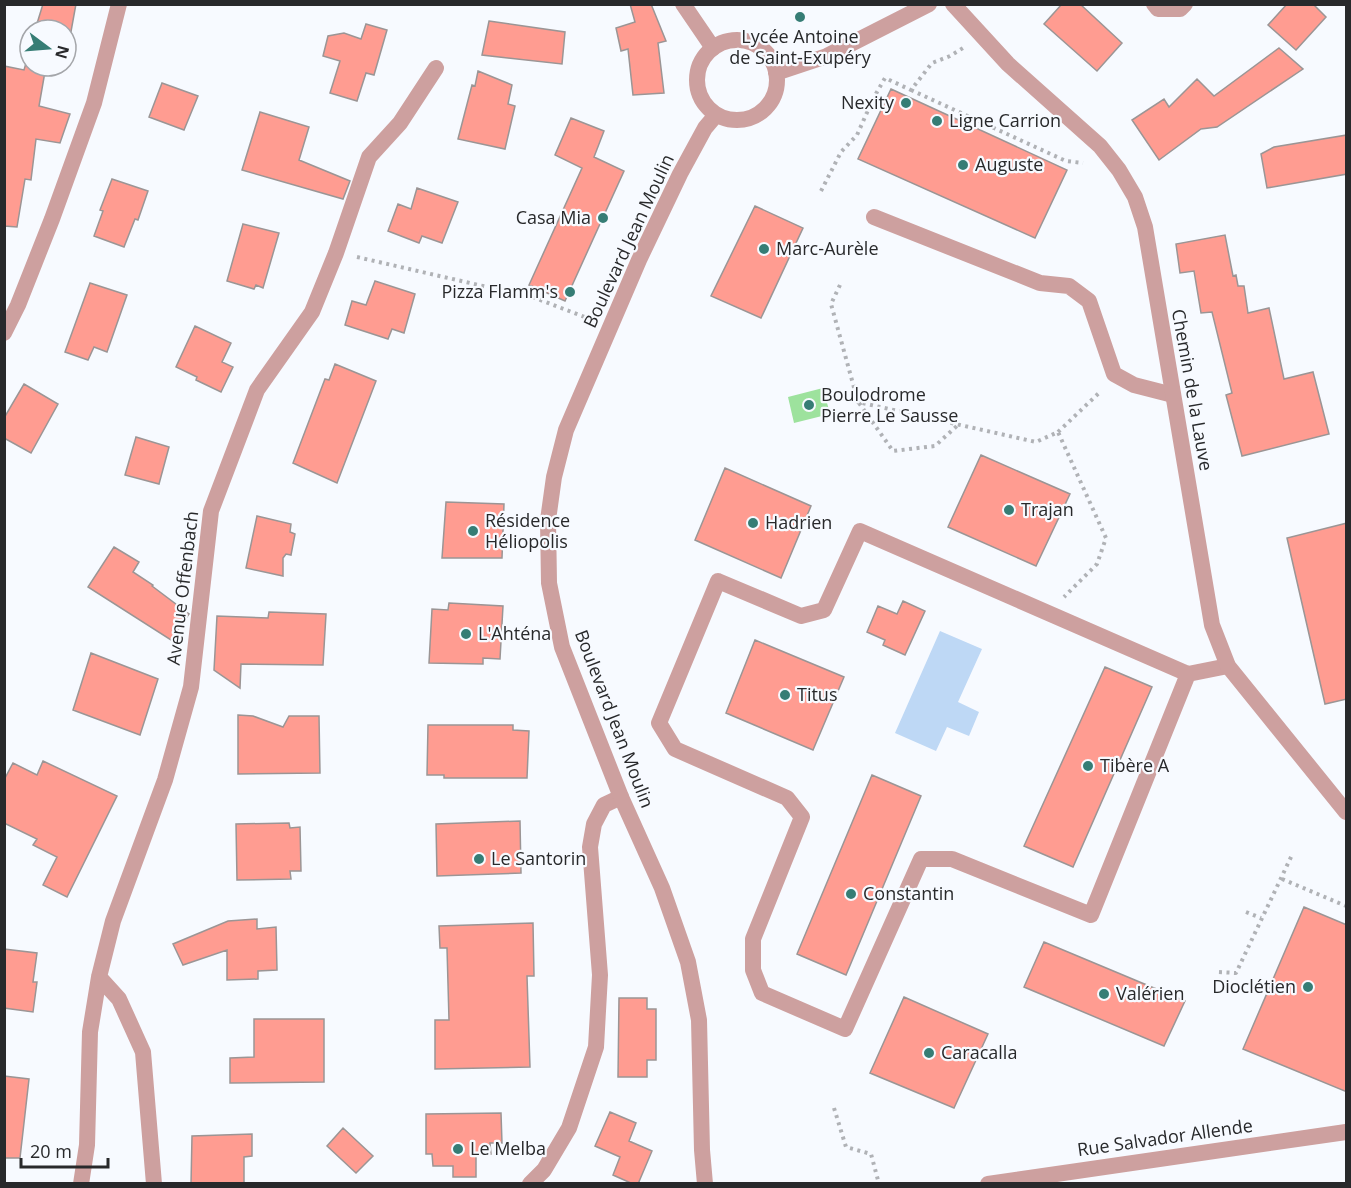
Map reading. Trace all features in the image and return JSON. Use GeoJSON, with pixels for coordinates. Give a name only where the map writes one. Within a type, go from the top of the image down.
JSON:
{"type":"FeatureCollection","features":[{"type":"Feature","properties":{"kind":"street"},"geometry":{"type":"LineString","coordinates":[[4,333],[18,305],[48,230],[94,103],[119,4]]}},
{"type":"Feature","properties":{"kind":"street"},"geometry":{"type":"LineString","coordinates":[[683,4],[713,48]]}},
{"type":"Feature","properties":{"kind":"street"},"geometry":{"type":"LineString","coordinates":[[776,73],[827,56],[929,4]]}},
{"type":"Feature","properties":{"kind":"street","name":"Chemin de la Lauve"},"geometry":{"type":"LineString","coordinates":[[953,4],[1008,64],[1100,146],[1119,170],[1135,197],[1145,227],[1212,625],[1228,666],[1347,812]]}},
{"type":"Feature","properties":{"kind":"street"},"geometry":{"type":"LineString","coordinates":[[1154,4],[1158,9],[1180,9],[1185,4]]}},
{"type":"Feature","properties":{"kind":"street"},"geometry":{"type":"LineString","coordinates":[[738,40],[752,43],[763,50],[771,60],[776,73],[777,86],[773,99],[754,117],[741,120],[728,120],[716,115],[706,106],[697,82],[704,57],[713,48],[725,42],[738,40]]}},
{"type":"Feature","properties":{"kind":"street","name":"Avenue Offenbach"},"geometry":{"type":"LineString","coordinates":[[81,1184],[87,1145],[90,1032],[99,977],[112,921],[165,780],[191,687],[211,511],[257,390],[312,312],[336,253],[369,157],[400,123],[436,68]]}},
{"type":"Feature","properties":{"kind":"street","name":"Boulevard Jean Moulin"},"geometry":{"type":"LineString","coordinates":[[705,1184],[699,1020],[688,962],[662,888],[621,797],[561,647],[549,583],[548,520],[554,477],[566,430],[639,260],[680,174],[705,128],[716,115]]}},
{"type":"Feature","properties":{"kind":"street"},"geometry":{"type":"LineString","coordinates":[[874,217],[1040,283],[1069,286],[1089,301],[1114,374],[1134,385],[1173,395]]}},
{"type":"Feature","properties":{"kind":"street"},"geometry":{"type":"LineString","coordinates":[[1188,674],[1091,915],[952,859],[921,859],[845,1029],[762,993],[753,970],[753,939],[802,817],[788,798],[675,749],[659,723],[718,581],[801,616],[824,610],[860,531],[1188,674],[1228,666]]}},
{"type":"Feature","properties":{"kind":"street"},"geometry":{"type":"LineString","coordinates":[[530,1184],[544,1170],[569,1128],[596,1047],[600,975],[590,847],[594,824],[604,806],[621,797]]}},
{"type":"Feature","properties":{"kind":"street"},"geometry":{"type":"LineString","coordinates":[[99,977],[119,999],[143,1052],[154,1184]]}},
{"type":"Feature","properties":{"kind":"street","name":"Rue Salvador Allende"},"geometry":{"type":"LineString","coordinates":[[988,1184],[1069,1177],[1347,1132]]}},
{"type":"Feature","properties":{"kind":"path"},"geometry":{"type":"LineString","coordinates":[[910,90],[932,63],[950,56],[982,36]]}},
{"type":"Feature","properties":{"kind":"path"},"geometry":{"type":"LineString","coordinates":[[821,191],[841,152],[857,135],[885,78],[1066,161],[1119,170]]}},
{"type":"Feature","properties":{"kind":"path"},"geometry":{"type":"LineString","coordinates":[[336,253],[535,298],[610,327]]}},
{"type":"Feature","properties":{"kind":"path"},"geometry":{"type":"LineString","coordinates":[[840,285],[831,304],[858,402],[893,451],[935,446],[959,424]]}},
{"type":"Feature","properties":{"kind":"path"},"geometry":{"type":"LineString","coordinates":[[858,402],[1036,442],[1058,432],[1108,384],[1114,374]]}},
{"type":"Feature","properties":{"kind":"path"},"geometry":{"type":"LineString","coordinates":[[1048,612],[1097,564],[1106,538],[1058,432]]}},
{"type":"Feature","properties":{"kind":"path"},"geometry":{"type":"LineString","coordinates":[[1219,972],[1236,973],[1292,855]]}},
{"type":"Feature","properties":{"kind":"path"},"geometry":{"type":"LineString","coordinates":[[1282,879],[1347,906]]}},
{"type":"Feature","properties":{"kind":"path"},"geometry":{"type":"LineString","coordinates":[[1246,912],[1261,918]]}},
{"type":"Feature","properties":{"kind":"path"},"geometry":{"type":"LineString","coordinates":[[834,1108],[846,1147],[872,1154],[879,1184]]}},
{"type":"Feature","properties":{"kind":"green space","name":"Boulodrome Pierre Le Sausse"},"geometry":{"type":"Polygon","coordinates":[[[823,388],[830,414],[794,423],[788,397],[823,388]]]}},
{"type":"Feature","properties":{"kind":"water"},"geometry":{"type":"Polygon","coordinates":[[[940,631],[982,649],[958,702],[979,712],[969,736],[947,727],[936,751],[895,733],[940,631]]]}},
{"type":"Feature","properties":{"kind":"building"},"geometry":{"type":"Polygon","coordinates":[[[43,4],[76,4],[73,18],[39,18],[43,4]]]}},
{"type":"Feature","properties":{"kind":"building"},"geometry":{"type":"Polygon","coordinates":[[[630,4],[651,4],[666,41],[658,43],[664,93],[633,95],[628,49],[621,51],[616,28],[635,22],[630,4]]]}},
{"type":"Feature","properties":{"kind":"building"},"geometry":{"type":"Polygon","coordinates":[[[1062,4],[1080,4],[1122,43],[1097,71],[1044,24],[1062,4]]]}},
{"type":"Feature","properties":{"kind":"building"},"geometry":{"type":"Polygon","coordinates":[[[1287,4],[1313,4],[1326,17],[1296,50],[1268,25],[1287,4]]]}},
{"type":"Feature","properties":{"kind":"building"},"geometry":{"type":"Polygon","coordinates":[[[489,21],[565,32],[562,64],[482,55],[489,21]]]}},
{"type":"Feature","properties":{"kind":"building"},"geometry":{"type":"Polygon","coordinates":[[[366,24],[387,30],[374,75],[366,73],[357,101],[330,93],[340,61],[323,56],[328,36],[344,33],[361,39],[366,24]]]}},
{"type":"Feature","properties":{"kind":"building"},"geometry":{"type":"Polygon","coordinates":[[[1279,48],[1303,69],[1217,127],[1201,129],[1159,160],[1132,120],[1164,99],[1169,107],[1197,79],[1214,96],[1279,48]]]}},
{"type":"Feature","properties":{"kind":"building"},"geometry":{"type":"Polygon","coordinates":[[[4,66],[18,69],[18,78],[44,78],[39,106],[70,114],[60,143],[36,139],[31,180],[25,179],[17,227],[4,226],[4,66]]]}},
{"type":"Feature","properties":{"kind":"building"},"geometry":{"type":"Polygon","coordinates":[[[478,71],[512,85],[508,104],[515,106],[505,149],[458,139],[472,85],[475,86],[478,71]]]}},
{"type":"Feature","properties":{"kind":"building"},"geometry":{"type":"Polygon","coordinates":[[[162,83],[198,96],[184,130],[149,117],[162,83]]]}},
{"type":"Feature","properties":{"kind":"building","name":"Auguste"},"geometry":{"type":"Polygon","coordinates":[[[891,89],[1067,170],[1035,238],[858,159],[891,89]]]}},
{"type":"Feature","properties":{"kind":"building"},"geometry":{"type":"Polygon","coordinates":[[[260,112],[309,127],[299,160],[350,181],[343,199],[242,170],[260,112]]]}},
{"type":"Feature","properties":{"kind":"building"},"geometry":{"type":"Polygon","coordinates":[[[571,118],[604,131],[594,157],[624,171],[565,301],[529,285],[582,168],[555,155],[571,118]]]}},
{"type":"Feature","properties":{"kind":"building"},"geometry":{"type":"Polygon","coordinates":[[[1347,135],[1347,174],[1267,188],[1261,154],[1274,147],[1347,135]]]}},
{"type":"Feature","properties":{"kind":"building"},"geometry":{"type":"Polygon","coordinates":[[[112,179],[148,191],[138,220],[135,219],[124,247],[94,236],[103,211],[100,210],[112,179]]]}},
{"type":"Feature","properties":{"kind":"building"},"geometry":{"type":"Polygon","coordinates":[[[417,188],[458,202],[442,243],[422,236],[419,243],[388,231],[398,204],[411,209],[417,188]]]}},
{"type":"Feature","properties":{"kind":"building","name":"Marc-Aurèle"},"geometry":{"type":"Polygon","coordinates":[[[755,206],[803,228],[761,318],[711,296],[755,206]]]}},
{"type":"Feature","properties":{"kind":"building"},"geometry":{"type":"Polygon","coordinates":[[[243,224],[279,233],[263,288],[256,285],[254,289],[227,281],[243,224]]]}},
{"type":"Feature","properties":{"kind":"building"},"geometry":{"type":"Polygon","coordinates":[[[1225,235],[1233,276],[1236,275],[1238,286],[1244,286],[1248,313],[1269,308],[1284,379],[1313,372],[1329,434],[1242,456],[1226,395],[1232,393],[1212,312],[1201,313],[1194,271],[1180,273],[1176,244],[1225,235]]]}},
{"type":"Feature","properties":{"kind":"building"},"geometry":{"type":"Polygon","coordinates":[[[375,281],[415,294],[404,333],[392,329],[388,339],[345,325],[352,301],[366,305],[375,281]]]}},
{"type":"Feature","properties":{"kind":"building"},"geometry":{"type":"Polygon","coordinates":[[[90,283],[127,295],[107,352],[94,347],[88,360],[65,352],[90,283]]]}},
{"type":"Feature","properties":{"kind":"building"},"geometry":{"type":"Polygon","coordinates":[[[195,326],[231,343],[222,362],[233,367],[221,392],[176,367],[195,326]]]}},
{"type":"Feature","properties":{"kind":"building"},"geometry":{"type":"Polygon","coordinates":[[[335,364],[376,381],[337,483],[293,463],[325,379],[329,380],[335,364]]]}},
{"type":"Feature","properties":{"kind":"building"},"geometry":{"type":"Polygon","coordinates":[[[24,384],[58,404],[31,453],[4,438],[4,418],[24,384]]]}},
{"type":"Feature","properties":{"kind":"building"},"geometry":{"type":"Polygon","coordinates":[[[136,437],[169,447],[159,484],[125,475],[136,437]]]}},
{"type":"Feature","properties":{"kind":"building","name":"Trajan"},"geometry":{"type":"Polygon","coordinates":[[[981,455],[1070,494],[1036,566],[948,527],[981,455]]]}},
{"type":"Feature","properties":{"kind":"building","name":"Hadrien"},"geometry":{"type":"Polygon","coordinates":[[[725,468],[811,506],[781,578],[695,540],[725,468]]]}},
{"type":"Feature","properties":{"kind":"building","name":"Résidence Héliopolis"},"geometry":{"type":"Polygon","coordinates":[[[446,502],[504,504],[502,558],[442,558],[446,502]]]}},
{"type":"Feature","properties":{"kind":"building"},"geometry":{"type":"Polygon","coordinates":[[[257,516],[291,524],[290,532],[295,534],[291,555],[286,554],[283,558],[283,576],[246,568],[257,516]]]}},
{"type":"Feature","properties":{"kind":"building"},"geometry":{"type":"Polygon","coordinates":[[[1347,523],[1347,699],[1325,704],[1287,538],[1347,523]]]}},
{"type":"Feature","properties":{"kind":"building"},"geometry":{"type":"Polygon","coordinates":[[[114,547],[139,562],[133,572],[189,614],[171,640],[88,587],[114,547]]]}},
{"type":"Feature","properties":{"kind":"building"},"geometry":{"type":"Polygon","coordinates":[[[903,601],[925,611],[905,655],[883,645],[885,640],[867,632],[878,606],[897,614],[903,601]]]}},
{"type":"Feature","properties":{"kind":"building","name":"L'Ahténa"},"geometry":{"type":"Polygon","coordinates":[[[449,603],[503,606],[500,659],[483,658],[483,664],[429,663],[432,609],[448,610],[449,603]]]}},
{"type":"Feature","properties":{"kind":"building"},"geometry":{"type":"Polygon","coordinates":[[[269,612],[326,614],[323,665],[241,664],[240,688],[214,670],[217,616],[268,618],[269,612]]]}},
{"type":"Feature","properties":{"kind":"building","name":"Titus"},"geometry":{"type":"Polygon","coordinates":[[[755,640],[844,677],[813,750],[726,713],[755,640]]]}},
{"type":"Feature","properties":{"kind":"building"},"geometry":{"type":"Polygon","coordinates":[[[91,653],[158,679],[140,735],[73,710],[91,653]]]}},
{"type":"Feature","properties":{"kind":"building","name":"Tibère A"},"geometry":{"type":"Polygon","coordinates":[[[1105,667],[1152,687],[1073,867],[1024,846],[1105,667]]]}},
{"type":"Feature","properties":{"kind":"building"},"geometry":{"type":"Polygon","coordinates":[[[238,715],[253,716],[283,727],[289,716],[319,716],[320,773],[238,774],[238,715]]]}},
{"type":"Feature","properties":{"kind":"building"},"geometry":{"type":"Polygon","coordinates":[[[428,725],[513,725],[513,730],[529,731],[527,778],[444,778],[444,775],[427,775],[428,725]]]}},
{"type":"Feature","properties":{"kind":"building"},"geometry":{"type":"Polygon","coordinates":[[[43,761],[117,796],[67,897],[43,885],[57,857],[33,845],[37,839],[4,823],[4,780],[13,763],[37,775],[43,761]]]}},
{"type":"Feature","properties":{"kind":"building","name":"Constantin"},"geometry":{"type":"Polygon","coordinates":[[[872,775],[921,796],[846,975],[797,954],[872,775]]]}},
{"type":"Feature","properties":{"kind":"building","name":"Le Santorin"},"geometry":{"type":"Polygon","coordinates":[[[520,821],[521,873],[437,876],[436,824],[520,821]]]}},
{"type":"Feature","properties":{"kind":"building"},"geometry":{"type":"Polygon","coordinates":[[[289,823],[290,828],[300,827],[301,871],[290,871],[291,879],[237,880],[236,824],[289,823]]]}},
{"type":"Feature","properties":{"kind":"building","name":"Dioclétien"},"geometry":{"type":"Polygon","coordinates":[[[1304,907],[1347,925],[1347,1092],[1243,1049],[1304,907]]]}},
{"type":"Feature","properties":{"kind":"building"},"geometry":{"type":"Polygon","coordinates":[[[257,919],[257,929],[276,927],[277,970],[258,971],[258,979],[227,980],[227,950],[183,965],[173,944],[228,921],[257,919]]]}},
{"type":"Feature","properties":{"kind":"building"},"geometry":{"type":"Polygon","coordinates":[[[533,923],[534,976],[527,976],[530,1067],[435,1069],[435,1020],[449,1020],[447,948],[440,948],[439,926],[533,923]]]}},
{"type":"Feature","properties":{"kind":"building","name":"Valérien"},"geometry":{"type":"Polygon","coordinates":[[[1044,942],[1185,1001],[1164,1046],[1024,987],[1044,942]]]}},
{"type":"Feature","properties":{"kind":"building"},"geometry":{"type":"Polygon","coordinates":[[[4,949],[37,953],[33,982],[37,982],[33,1012],[4,1008],[4,949]]]}},
{"type":"Feature","properties":{"kind":"building","name":"Caracalla"},"geometry":{"type":"Polygon","coordinates":[[[904,997],[988,1034],[954,1108],[870,1073],[904,997]]]}},
{"type":"Feature","properties":{"kind":"building"},"geometry":{"type":"Polygon","coordinates":[[[619,998],[647,998],[647,1009],[656,1009],[656,1060],[647,1060],[647,1077],[618,1077],[619,998]]]}},
{"type":"Feature","properties":{"kind":"building"},"geometry":{"type":"Polygon","coordinates":[[[254,1019],[324,1019],[324,1082],[230,1083],[230,1058],[254,1057],[254,1019]]]}},
{"type":"Feature","properties":{"kind":"building"},"geometry":{"type":"Polygon","coordinates":[[[4,1076],[29,1079],[20,1158],[4,1158],[4,1076]]]}},
{"type":"Feature","properties":{"kind":"building"},"geometry":{"type":"Polygon","coordinates":[[[610,1112],[636,1123],[629,1141],[652,1151],[638,1184],[613,1175],[620,1157],[595,1146],[610,1112]]]}},
{"type":"Feature","properties":{"kind":"building","name":"Le Melba"},"geometry":{"type":"Polygon","coordinates":[[[501,1113],[502,1143],[490,1143],[491,1154],[476,1154],[476,1177],[453,1177],[453,1166],[433,1166],[432,1154],[426,1154],[426,1114],[501,1113]]]}},
{"type":"Feature","properties":{"kind":"building"},"geometry":{"type":"Polygon","coordinates":[[[343,1128],[373,1156],[356,1173],[327,1146],[343,1128]]]}},
{"type":"Feature","properties":{"kind":"building"},"geometry":{"type":"Polygon","coordinates":[[[252,1134],[252,1156],[244,1157],[244,1184],[191,1184],[192,1136],[252,1134]]]}},
{"type":"Feature","properties":{"kind":"place","name":"Lycée Antoine de Saint-Exupéry"},"geometry":{"type":"Point","coordinates":[800,17]}},
{"type":"Feature","properties":{"kind":"place","name":"Nexity"},"geometry":{"type":"Point","coordinates":[906,103]}},
{"type":"Feature","properties":{"kind":"place","name":"Ligne Carrion"},"geometry":{"type":"Point","coordinates":[937,121]}},
{"type":"Feature","properties":{"kind":"place","name":"Auguste"},"geometry":{"type":"Point","coordinates":[963,165]}},
{"type":"Feature","properties":{"kind":"place","name":"Casa Mia"},"geometry":{"type":"Point","coordinates":[603,218]}},
{"type":"Feature","properties":{"kind":"place","name":"Marc-Aurèle"},"geometry":{"type":"Point","coordinates":[764,249]}},
{"type":"Feature","properties":{"kind":"place","name":"Pizza Flamm's"},"geometry":{"type":"Point","coordinates":[570,292]}},
{"type":"Feature","properties":{"kind":"place","name":"Boulodrome Pierre Le Sausse"},"geometry":{"type":"Point","coordinates":[809,405]}},
{"type":"Feature","properties":{"kind":"place","name":"Trajan"},"geometry":{"type":"Point","coordinates":[1009,510]}},
{"type":"Feature","properties":{"kind":"place","name":"Hadrien"},"geometry":{"type":"Point","coordinates":[753,523]}},
{"type":"Feature","properties":{"kind":"place","name":"Résidence Héliopolis"},"geometry":{"type":"Point","coordinates":[473,531]}},
{"type":"Feature","properties":{"kind":"place","name":"L'Ahténa"},"geometry":{"type":"Point","coordinates":[466,634]}},
{"type":"Feature","properties":{"kind":"place","name":"Titus"},"geometry":{"type":"Point","coordinates":[785,695]}},
{"type":"Feature","properties":{"kind":"place","name":"Tibère A"},"geometry":{"type":"Point","coordinates":[1088,766]}},
{"type":"Feature","properties":{"kind":"place","name":"Le Santorin"},"geometry":{"type":"Point","coordinates":[479,859]}},
{"type":"Feature","properties":{"kind":"place","name":"Constantin"},"geometry":{"type":"Point","coordinates":[851,894]}},
{"type":"Feature","properties":{"kind":"place","name":"Dioclétien"},"geometry":{"type":"Point","coordinates":[1308,987]}},
{"type":"Feature","properties":{"kind":"place","name":"Valérien"},"geometry":{"type":"Point","coordinates":[1104,994]}},
{"type":"Feature","properties":{"kind":"place","name":"Caracalla"},"geometry":{"type":"Point","coordinates":[929,1053]}},
{"type":"Feature","properties":{"kind":"place","name":"Le Melba"},"geometry":{"type":"Point","coordinates":[458,1149]}}]}
